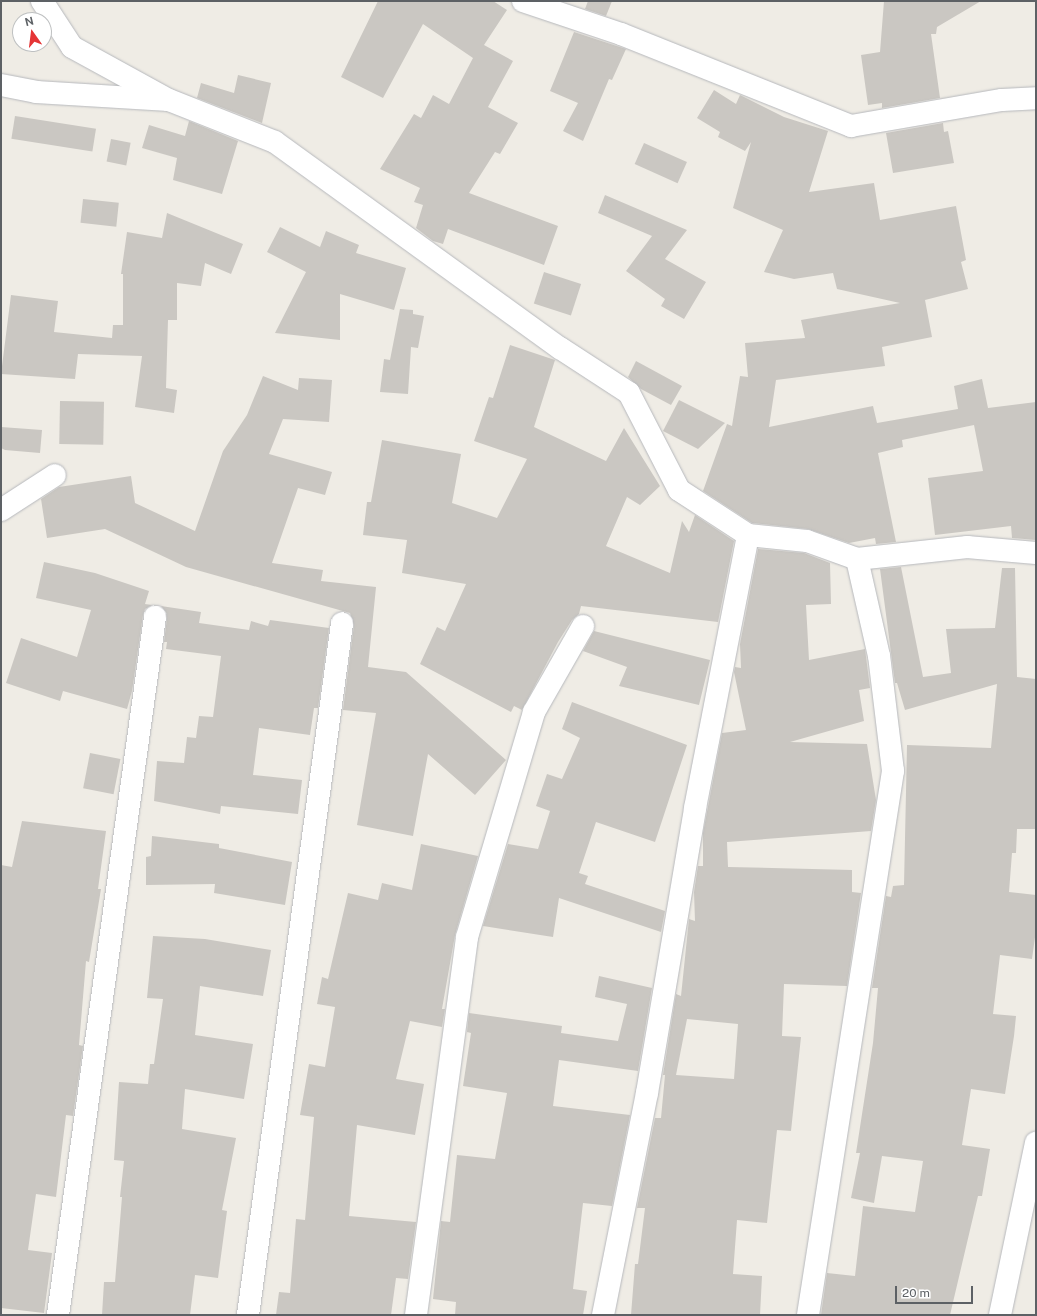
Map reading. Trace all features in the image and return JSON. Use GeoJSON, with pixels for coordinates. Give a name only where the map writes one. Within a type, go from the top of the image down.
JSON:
{"type":"FeatureCollection","features":[{"type":"Feature","properties":{"kind":"street"},"geometry":{"type":"LineString","coordinates":[[42,1],[72,47],[169,100],[275,142],[560,348],[629,393],[679,490],[748,535],[807,541],[857,559],[967,547],[1036,553]]}},
{"type":"Feature","properties":{"kind":"street"},"geometry":{"type":"LineString","coordinates":[[523,1],[621,34],[851,126],[1002,100],[1036,98]]}},
{"type":"Feature","properties":{"kind":"street"},"geometry":{"type":"LineString","coordinates":[[1,86],[36,92],[169,100]]}},
{"type":"Feature","properties":{"kind":"street"},"geometry":{"type":"LineString","coordinates":[[1,510],[54,475]]}},
{"type":"Feature","properties":{"kind":"street"},"geometry":{"type":"LineString","coordinates":[[603,1315],[647,1093],[696,808],[748,535]]}},
{"type":"Feature","properties":{"kind":"street"},"geometry":{"type":"LineString","coordinates":[[808,1315],[893,771],[879,656],[857,559]]}},
{"type":"Feature","properties":{"kind":"street"},"geometry":{"type":"LineString","coordinates":[[58,1315],[155,617]]}},
{"type":"Feature","properties":{"kind":"street"},"geometry":{"type":"LineString","coordinates":[[248,1315],[342,623]]}},
{"type":"Feature","properties":{"kind":"street"},"geometry":{"type":"LineString","coordinates":[[416,1315],[467,937],[534,712],[583,626]]}},
{"type":"Feature","properties":{"kind":"street"},"geometry":{"type":"LineString","coordinates":[[1000,1315],[1036,1143]]}},
{"type":"Feature","properties":{"kind":"building"},"geometry":{"type":"Polygon","coordinates":[[[378,1],[493,1],[507,10],[484,45],[513,61],[488,107],[518,123],[500,154],[495,152],[469,193],[558,226],[544,265],[448,229],[443,244],[433,241],[416,228],[423,205],[414,202],[420,188],[380,169],[414,114],[421,118],[433,95],[449,104],[473,58],[423,24],[383,98],[341,77],[378,1]]]}},
{"type":"Feature","properties":{"kind":"building"},"geometry":{"type":"Polygon","coordinates":[[[588,1],[612,1],[606,16],[585,9],[588,1]]]}},
{"type":"Feature","properties":{"kind":"building"},"geometry":{"type":"Polygon","coordinates":[[[884,1],[981,1],[937,27],[936,34],[931,34],[940,98],[882,108],[882,103],[868,105],[861,55],[880,52],[884,1]]]}},
{"type":"Feature","properties":{"kind":"building"},"geometry":{"type":"Polygon","coordinates":[[[574,32],[626,49],[612,80],[609,79],[583,141],[563,131],[578,103],[550,91],[574,32]]]}},
{"type":"Feature","properties":{"kind":"building"},"geometry":{"type":"Polygon","coordinates":[[[238,75],[271,83],[262,123],[197,98],[201,83],[234,93],[238,75]]]}},
{"type":"Feature","properties":{"kind":"building"},"geometry":{"type":"Polygon","coordinates":[[[714,90],[736,104],[740,95],[784,117],[828,131],[809,192],[874,183],[880,220],[956,206],[966,260],[961,262],[968,289],[925,300],[932,337],[882,347],[885,366],[776,380],[769,427],[873,406],[877,423],[958,409],[954,386],[982,379],[988,408],[1036,402],[1036,540],[1012,538],[1011,526],[935,535],[928,478],[983,471],[974,425],[902,440],[903,447],[878,453],[896,542],[876,544],[875,538],[849,543],[808,529],[752,523],[703,491],[727,424],[732,426],[740,376],[748,377],[745,343],[805,338],[801,320],[900,303],[837,289],[833,273],[794,279],[764,272],[783,230],[733,208],[751,142],[745,151],[718,137],[720,132],[697,118],[714,90]]]}},
{"type":"Feature","properties":{"kind":"building"},"geometry":{"type":"Polygon","coordinates":[[[15,116],[96,129],[92,152],[11,139],[15,116]]]}},
{"type":"Feature","properties":{"kind":"building"},"geometry":{"type":"Polygon","coordinates":[[[189,121],[238,141],[222,194],[173,180],[177,158],[142,148],[149,125],[185,136],[189,121]]]}},
{"type":"Feature","properties":{"kind":"building"},"geometry":{"type":"Polygon","coordinates":[[[943,123],[944,132],[948,131],[954,163],[893,173],[886,133],[943,123]]]}},
{"type":"Feature","properties":{"kind":"building"},"geometry":{"type":"Polygon","coordinates":[[[111,139],[131,143],[126,165],[107,162],[111,139]]]}},
{"type":"Feature","properties":{"kind":"building"},"geometry":{"type":"Polygon","coordinates":[[[644,143],[687,162],[678,183],[635,164],[644,143]]]}},
{"type":"Feature","properties":{"kind":"building"},"geometry":{"type":"Polygon","coordinates":[[[605,195],[687,230],[665,259],[706,282],[684,319],[661,306],[665,299],[626,271],[652,236],[598,213],[605,195]]]}},
{"type":"Feature","properties":{"kind":"building"},"geometry":{"type":"Polygon","coordinates":[[[83,199],[119,203],[116,227],[80,223],[83,199]]]}},
{"type":"Feature","properties":{"kind":"building"},"geometry":{"type":"Polygon","coordinates":[[[167,213],[243,244],[231,274],[205,263],[201,286],[177,283],[177,320],[168,320],[166,388],[177,390],[174,413],[135,407],[142,356],[78,354],[75,379],[1,374],[11,295],[58,301],[54,332],[112,338],[113,325],[123,325],[123,274],[121,274],[127,232],[162,238],[167,213]]]}},
{"type":"Feature","properties":{"kind":"building"},"geometry":{"type":"Polygon","coordinates":[[[280,227],[320,247],[326,231],[359,245],[356,253],[406,268],[394,310],[340,294],[340,340],[275,333],[306,272],[267,252],[280,227]]]}},
{"type":"Feature","properties":{"kind":"building"},"geometry":{"type":"Polygon","coordinates":[[[544,272],[581,284],[571,315],[534,303],[544,272]]]}},
{"type":"Feature","properties":{"kind":"building"},"geometry":{"type":"Polygon","coordinates":[[[400,309],[413,310],[413,314],[424,316],[418,348],[411,347],[408,394],[380,392],[384,359],[390,360],[400,309]]]}},
{"type":"Feature","properties":{"kind":"building"},"geometry":{"type":"Polygon","coordinates":[[[510,345],[555,360],[534,427],[606,461],[624,428],[660,486],[640,505],[627,497],[606,546],[670,573],[682,521],[689,532],[695,515],[734,541],[718,622],[581,606],[579,614],[572,620],[558,642],[522,710],[514,706],[511,712],[420,664],[437,627],[445,631],[466,584],[402,573],[407,540],[363,535],[367,502],[371,502],[382,440],[461,454],[452,503],[497,518],[527,459],[474,441],[489,397],[493,398],[510,345]]]}},
{"type":"Feature","properties":{"kind":"building"},"geometry":{"type":"Polygon","coordinates":[[[636,361],[682,386],[671,405],[641,389],[628,377],[636,361]]]}},
{"type":"Feature","properties":{"kind":"building"},"geometry":{"type":"Polygon","coordinates":[[[263,376],[298,390],[299,378],[332,380],[329,422],[283,419],[269,454],[332,472],[325,495],[298,488],[272,563],[323,570],[321,581],[376,587],[368,667],[406,672],[506,760],[475,795],[428,754],[413,836],[357,825],[376,713],[343,710],[354,625],[350,613],[186,567],[105,529],[47,538],[41,499],[59,487],[131,476],[135,503],[195,531],[223,451],[247,415],[263,376]]]}},
{"type":"Feature","properties":{"kind":"building"},"geometry":{"type":"Polygon","coordinates":[[[679,400],[725,423],[698,449],[663,431],[679,400]]]}},
{"type":"Feature","properties":{"kind":"building"},"geometry":{"type":"Polygon","coordinates":[[[60,401],[104,402],[103,445],[59,444],[60,401]]]}},
{"type":"Feature","properties":{"kind":"building"},"geometry":{"type":"Polygon","coordinates":[[[1,427],[42,430],[40,453],[5,450],[1,448],[1,427]]]}},
{"type":"Feature","properties":{"kind":"building"},"geometry":{"type":"Polygon","coordinates":[[[758,549],[804,553],[830,563],[831,604],[806,605],[809,660],[865,649],[870,688],[859,690],[864,721],[790,742],[867,744],[876,800],[871,831],[727,842],[728,867],[852,870],[852,892],[861,893],[847,986],[784,984],[782,1036],[801,1037],[791,1131],[777,1130],[767,1223],[737,1220],[733,1274],[762,1276],[760,1315],[631,1315],[635,1264],[638,1264],[645,1208],[637,1208],[655,1118],[661,1118],[665,1075],[663,1075],[676,994],[681,996],[689,919],[695,921],[694,892],[698,866],[703,866],[703,833],[722,733],[746,730],[734,672],[735,667],[741,668],[740,644],[758,549]],[[687,1019],[676,1075],[734,1079],[738,1024],[687,1019]]]}},
{"type":"Feature","properties":{"kind":"building"},"geometry":{"type":"Polygon","coordinates":[[[44,562],[95,573],[149,591],[145,604],[152,605],[145,609],[143,615],[132,691],[127,709],[63,691],[60,701],[6,683],[21,638],[77,657],[91,610],[36,598],[44,562]]]}},
{"type":"Feature","properties":{"kind":"building"},"geometry":{"type":"Polygon","coordinates":[[[901,567],[923,677],[951,673],[946,629],[995,628],[1002,568],[1015,568],[1017,677],[1036,679],[1036,829],[1017,829],[1016,853],[1012,853],[1009,892],[1036,895],[1036,930],[1032,959],[1000,955],[993,1014],[1016,1016],[1014,1036],[1005,1094],[971,1089],[962,1145],[990,1149],[982,1196],[978,1196],[950,1315],[821,1315],[827,1273],[855,1276],[863,1206],[915,1212],[923,1161],[882,1156],[874,1203],[851,1198],[860,1153],[856,1153],[873,1043],[878,988],[872,988],[886,896],[891,897],[893,886],[904,885],[907,745],[991,748],[997,684],[905,710],[897,683],[895,683],[880,569],[901,567]]]}},
{"type":"Feature","properties":{"kind":"building"},"geometry":{"type":"Polygon","coordinates":[[[161,606],[201,612],[199,623],[249,630],[251,621],[268,626],[270,620],[329,628],[318,708],[314,708],[310,735],[259,728],[253,775],[302,780],[298,814],[221,806],[220,814],[154,801],[157,761],[184,763],[187,737],[196,738],[199,716],[213,717],[221,656],[166,649],[167,642],[164,642],[167,618],[166,612],[161,606]]]}},
{"type":"Feature","properties":{"kind":"building"},"geometry":{"type":"Polygon","coordinates":[[[594,631],[710,660],[699,705],[619,686],[627,667],[583,651],[594,631]]]}},
{"type":"Feature","properties":{"kind":"building"},"geometry":{"type":"Polygon","coordinates":[[[572,702],[687,745],[655,842],[596,822],[579,873],[588,876],[585,884],[665,911],[661,932],[559,898],[553,937],[483,926],[508,844],[538,849],[550,811],[536,806],[547,774],[562,779],[580,738],[562,729],[572,702]]]}},
{"type":"Feature","properties":{"kind":"building"},"geometry":{"type":"Polygon","coordinates":[[[90,753],[120,759],[114,794],[83,788],[90,753]]]}},
{"type":"Feature","properties":{"kind":"building"},"geometry":{"type":"Polygon","coordinates":[[[22,821],[106,831],[98,889],[101,889],[89,962],[86,961],[79,1045],[83,1046],[73,1116],[66,1115],[56,1197],[36,1194],[28,1250],[52,1253],[44,1313],[1,1308],[1,865],[12,867],[22,821]]]}},
{"type":"Feature","properties":{"kind":"building"},"geometry":{"type":"Polygon","coordinates":[[[152,836],[219,844],[219,848],[292,862],[285,905],[214,893],[215,884],[146,885],[146,857],[151,856],[152,836]]]}},
{"type":"Feature","properties":{"kind":"building"},"geometry":{"type":"Polygon","coordinates":[[[421,844],[478,856],[455,935],[442,1009],[445,1009],[442,1027],[410,1021],[396,1079],[424,1084],[415,1135],[357,1125],[349,1216],[416,1222],[408,1279],[396,1278],[391,1315],[276,1315],[279,1292],[290,1293],[296,1219],[305,1220],[314,1117],[300,1115],[309,1064],[325,1067],[335,1007],[317,1004],[322,977],[328,979],[348,893],[378,900],[382,883],[412,890],[421,844]]]}},
{"type":"Feature","properties":{"kind":"building"},"geometry":{"type":"Polygon","coordinates":[[[153,936],[205,939],[271,950],[263,996],[200,986],[195,1035],[253,1044],[244,1099],[185,1089],[182,1129],[236,1138],[222,1210],[227,1211],[218,1278],[195,1275],[190,1315],[102,1315],[104,1282],[115,1282],[122,1197],[120,1197],[124,1161],[114,1160],[119,1082],[148,1084],[150,1064],[154,1064],[163,999],[147,998],[153,936]]]}},
{"type":"Feature","properties":{"kind":"building"},"geometry":{"type":"Polygon","coordinates":[[[599,976],[652,988],[638,1071],[559,1060],[553,1106],[630,1115],[612,1206],[583,1203],[573,1289],[587,1291],[583,1315],[455,1315],[456,1302],[433,1299],[441,1221],[450,1222],[457,1155],[495,1159],[507,1093],[463,1086],[471,1033],[467,1032],[469,1013],[562,1026],[561,1033],[618,1041],[627,1004],[595,997],[599,976]]]}}]}
